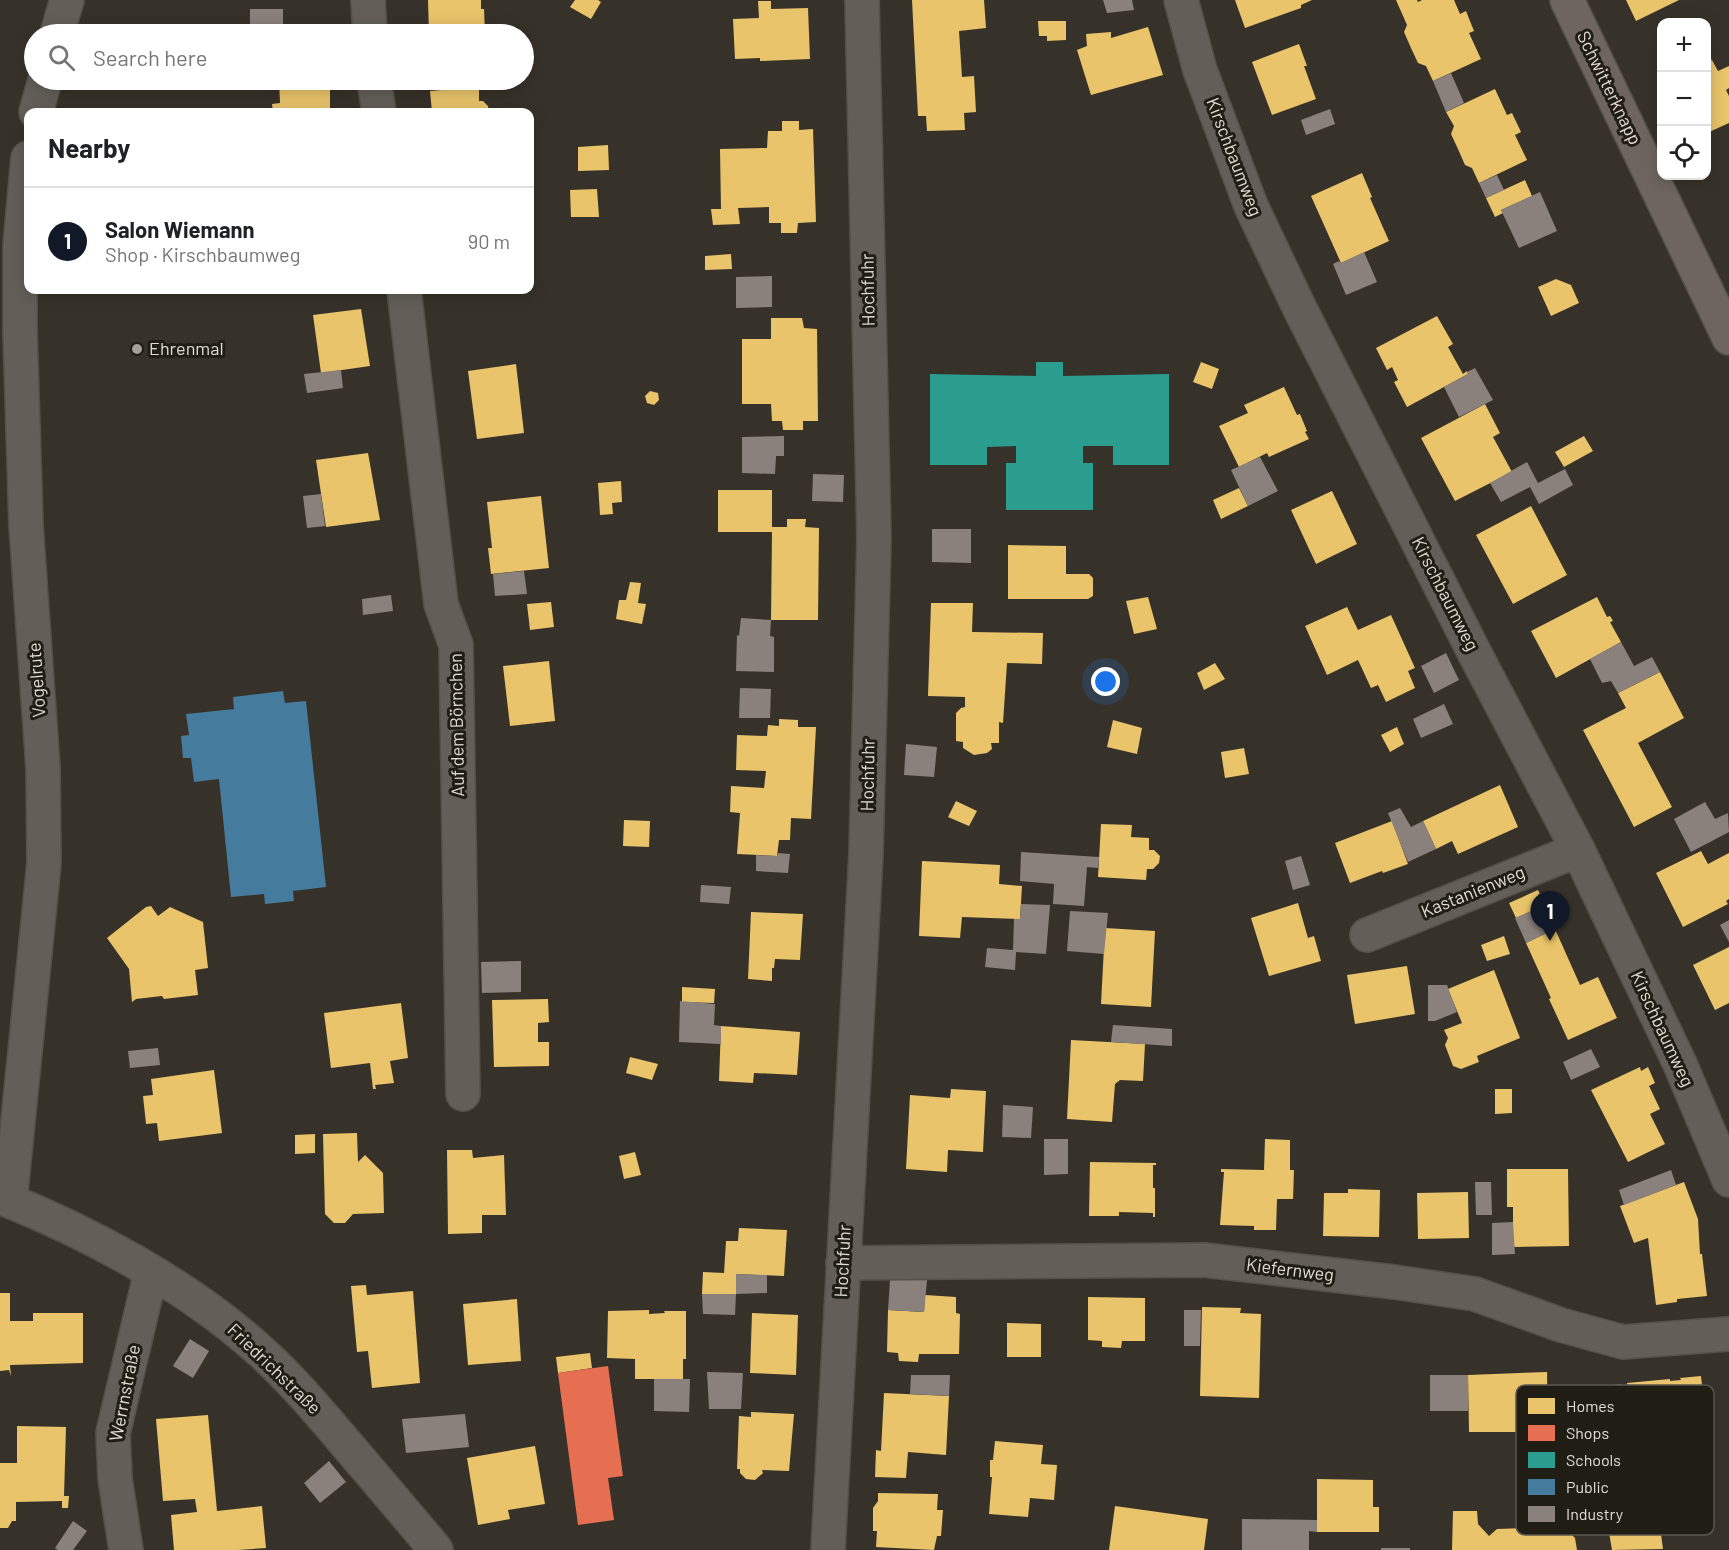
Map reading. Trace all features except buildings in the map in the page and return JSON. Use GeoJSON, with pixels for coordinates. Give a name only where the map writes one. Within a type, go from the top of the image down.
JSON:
{"type":"FeatureCollection","features":[{"type":"Feature","properties":{"kind":"main road","name":"Schwitterknapp"},"geometry":{"type":"LineString","coordinates":[[1567,0],[1729,338]]}},
{"type":"Feature","properties":{"kind":"street"},"geometry":{"type":"LineString","coordinates":[[60,24],[67,0]]}},
{"type":"Feature","properties":{"kind":"street"},"geometry":{"type":"LineString","coordinates":[[368,0],[369,24]]}},
{"type":"Feature","properties":{"kind":"street","name":"Hochfuhr"},"geometry":{"type":"LineString","coordinates":[[828,1550],[866,853],[874,538],[862,0]]}},
{"type":"Feature","properties":{"kind":"street","name":"Kirschbaumweg"},"geometry":{"type":"LineString","coordinates":[[1181,0],[1200,69],[1251,206],[1299,307],[1474,652],[1578,850],[1680,1064],[1729,1180]]}},
{"type":"Feature","properties":{"kind":"street"},"geometry":{"type":"LineString","coordinates":[[37,108],[42,90]]}},
{"type":"Feature","properties":{"kind":"street"},"geometry":{"type":"LineString","coordinates":[[376,90],[378,108]]}},
{"type":"Feature","properties":{"kind":"street","name":"Vogelrute"},"geometry":{"type":"LineString","coordinates":[[3,1204],[44,863],[43,768],[26,525],[20,331],[20,246],[24,202]]}},
{"type":"Feature","properties":{"kind":"street","name":"Auf dem Börnchen"},"geometry":{"type":"LineString","coordinates":[[404,294],[441,604],[456,645],[463,1094]]}},
{"type":"Feature","properties":{"kind":"street","name":"Kastanienweg"},"geometry":{"type":"LineString","coordinates":[[1367,935],[1578,850]]}},
{"type":"Feature","properties":{"kind":"street","name":"Friedrichstraße"},"geometry":{"type":"LineString","coordinates":[[3,1204],[77,1231],[151,1272],[213,1312],[258,1348],[292,1382],[436,1550]]}},
{"type":"Feature","properties":{"kind":"street","name":"Kiefernweg"},"geometry":{"type":"LineString","coordinates":[[843,1263],[1204,1260],[1476,1294],[1561,1325],[1623,1342],[1729,1334]]}},
{"type":"Feature","properties":{"kind":"street","name":"Werrnstraße"},"geometry":{"type":"LineString","coordinates":[[126,1550],[116,1478],[113,1433],[151,1272]]}},
{"type":"Feature","properties":{"kind":"place","name":"Ehrenmal"},"geometry":{"type":"Point","coordinates":[137,349]}},
{"type":"Feature","properties":{"kind":"place","name":"Salon Wiemann"},"geometry":{"type":"Point","coordinates":[1550,941]}}]}
